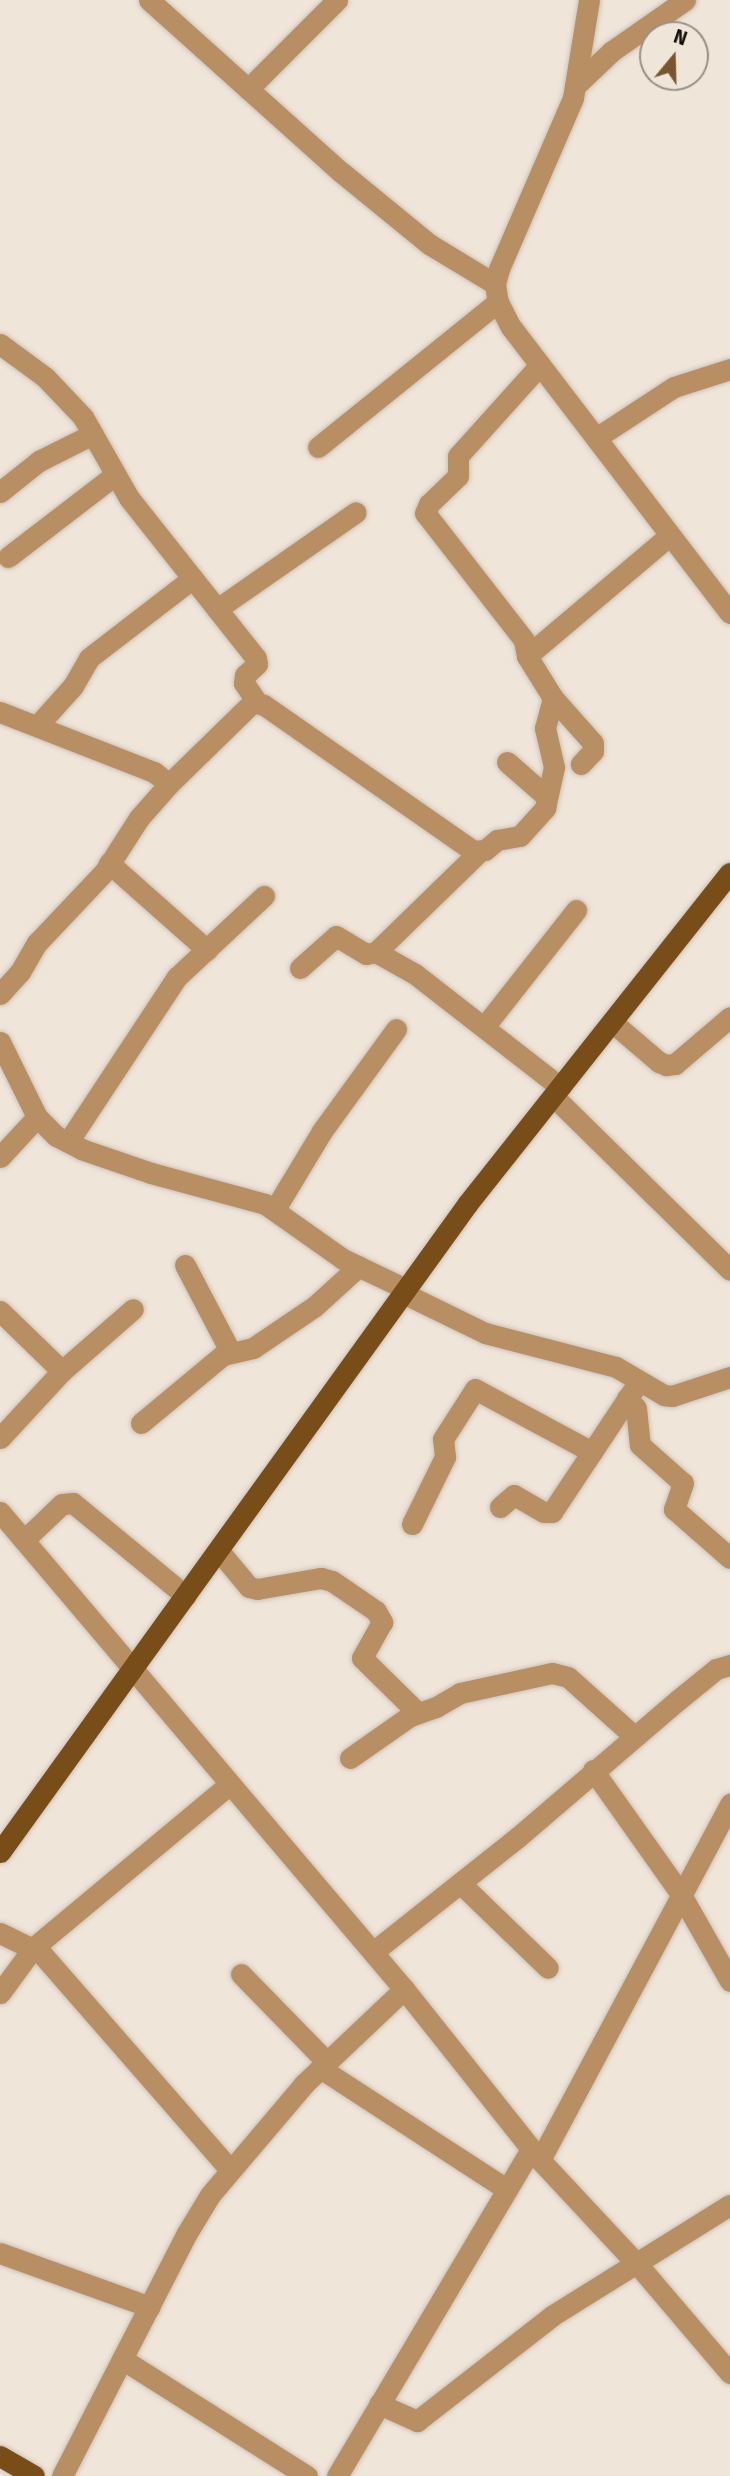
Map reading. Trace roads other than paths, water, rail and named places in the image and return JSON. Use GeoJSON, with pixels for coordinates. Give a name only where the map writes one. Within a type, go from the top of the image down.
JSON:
{"type":"FeatureCollection","features":[{"type":"Feature","properties":{"kind":"main road"},"geometry":{"type":"LineString","coordinates":[[0,1852],[468,1203],[730,873]]}},
{"type":"Feature","properties":{"kind":"main road"},"geometry":{"type":"LineString","coordinates":[[0,2456],[34,2476]]}},
{"type":"Feature","properties":{"kind":"street"},"geometry":{"type":"LineString","coordinates":[[149,0],[341,172],[429,244],[496,293],[511,327],[730,613]]}},
{"type":"Feature","properties":{"kind":"street"},"geometry":{"type":"LineString","coordinates":[[248,89],[337,0]]}},
{"type":"Feature","properties":{"kind":"street"},"geometry":{"type":"LineString","coordinates":[[318,447],[496,293],[575,86],[589,0]]}},
{"type":"Feature","properties":{"kind":"street"},"geometry":{"type":"LineString","coordinates":[[575,86],[612,51],[685,0]]}},
{"type":"Feature","properties":{"kind":"street"},"geometry":{"type":"LineString","coordinates":[[0,344],[61,393],[83,417],[129,498],[258,661],[244,679],[257,702],[473,851],[479,852]]}},
{"type":"Feature","properties":{"kind":"street"},"geometry":{"type":"LineString","coordinates":[[540,365],[458,456],[458,476],[429,504],[425,513],[524,640],[527,656],[553,698],[593,743],[593,751],[581,764]]}},
{"type":"Feature","properties":{"kind":"street"},"geometry":{"type":"LineString","coordinates":[[596,438],[663,393],[730,369]]}},
{"type":"Feature","properties":{"kind":"street"},"geometry":{"type":"LineString","coordinates":[[0,492],[39,461],[93,434]]}},
{"type":"Feature","properties":{"kind":"street"},"geometry":{"type":"LineString","coordinates":[[8,557],[115,475]]}},
{"type":"Feature","properties":{"kind":"street"},"geometry":{"type":"LineString","coordinates":[[217,608],[356,512]]}},
{"type":"Feature","properties":{"kind":"street"},"geometry":{"type":"LineString","coordinates":[[527,656],[670,535]]}},
{"type":"Feature","properties":{"kind":"street"},"geometry":{"type":"LineString","coordinates":[[37,726],[73,686],[89,658],[193,578]]}},
{"type":"Feature","properties":{"kind":"street"},"geometry":{"type":"LineString","coordinates":[[300,968],[336,936],[366,954],[376,952],[479,852],[497,840],[520,836],[545,808],[554,767],[545,728],[553,698]]}},
{"type":"Feature","properties":{"kind":"street"},"geometry":{"type":"LineString","coordinates":[[0,993],[20,972],[37,943],[90,889],[126,834],[169,784],[248,706],[257,702]]}},
{"type":"Feature","properties":{"kind":"street"},"geometry":{"type":"LineString","coordinates":[[0,712],[154,772],[169,784]]}},
{"type":"Feature","properties":{"kind":"street"},"geometry":{"type":"LineString","coordinates":[[507,762],[547,797]]}},
{"type":"Feature","properties":{"kind":"street"},"geometry":{"type":"LineString","coordinates":[[109,863],[207,950]]}},
{"type":"Feature","properties":{"kind":"street"},"geometry":{"type":"LineString","coordinates":[[68,1143],[184,969],[264,896]]}},
{"type":"Feature","properties":{"kind":"street"},"geometry":{"type":"LineString","coordinates":[[484,1027],[576,910]]}},
{"type":"Feature","properties":{"kind":"street"},"geometry":{"type":"LineString","coordinates":[[376,952],[415,974],[484,1027],[557,1091],[730,1270]]}},
{"type":"Feature","properties":{"kind":"street"},"geometry":{"type":"LineString","coordinates":[[612,1022],[666,1065],[675,1064],[730,1017]]}},
{"type":"Feature","properties":{"kind":"street"},"geometry":{"type":"LineString","coordinates":[[275,1209],[322,1131],[396,1029]]}},
{"type":"Feature","properties":{"kind":"street"},"geometry":{"type":"LineString","coordinates":[[0,1042],[37,1117],[45,1128],[68,1143],[151,1173],[250,1197],[275,1209],[343,1259],[485,1334],[598,1361],[633,1389],[672,1396],[730,1377]]}},
{"type":"Feature","properties":{"kind":"street"},"geometry":{"type":"LineString","coordinates":[[0,1157],[37,1117]]}},
{"type":"Feature","properties":{"kind":"street"},"geometry":{"type":"LineString","coordinates":[[185,1265],[230,1351]]}},
{"type":"Feature","properties":{"kind":"street"},"geometry":{"type":"LineString","coordinates":[[141,1423],[230,1351],[253,1348],[315,1306],[359,1266]]}},
{"type":"Feature","properties":{"kind":"street"},"geometry":{"type":"LineString","coordinates":[[0,1438],[62,1371],[133,1308]]}},
{"type":"Feature","properties":{"kind":"street"},"geometry":{"type":"LineString","coordinates":[[0,1311],[62,1371]]}},
{"type":"Feature","properties":{"kind":"street"},"geometry":{"type":"LineString","coordinates":[[412,1524],[444,1457],[443,1439],[475,1389],[592,1452]]}},
{"type":"Feature","properties":{"kind":"street"},"geometry":{"type":"LineString","coordinates":[[500,1507],[514,1495],[544,1512],[552,1512],[633,1389]]}},
{"type":"Feature","properties":{"kind":"street"},"geometry":{"type":"LineString","coordinates":[[633,1389],[640,1445],[683,1483],[674,1509],[730,1558]]}},
{"type":"Feature","properties":{"kind":"street"},"geometry":{"type":"LineString","coordinates":[[24,1540],[62,1504],[73,1503],[186,1596]]}},
{"type":"Feature","properties":{"kind":"street"},"geometry":{"type":"LineString","coordinates":[[0,1513],[404,1989],[536,2154],[638,2265],[730,2373]]}},
{"type":"Feature","properties":{"kind":"street"},"geometry":{"type":"LineString","coordinates":[[219,1551],[249,1587],[257,1589],[321,1578],[332,1581],[376,1611],[383,1622],[362,1658],[417,1712]]}},
{"type":"Feature","properties":{"kind":"street"},"geometry":{"type":"LineString","coordinates":[[373,1952],[518,1837],[593,1770],[716,1670],[730,1665]]}},
{"type":"Feature","properties":{"kind":"street"},"geometry":{"type":"LineString","coordinates":[[350,1758],[417,1712],[436,1707],[466,1690],[561,1674],[634,1736]]}},
{"type":"Feature","properties":{"kind":"street"},"geometry":{"type":"LineString","coordinates":[[593,1770],[680,1893],[730,1981]]}},
{"type":"Feature","properties":{"kind":"street"},"geometry":{"type":"LineString","coordinates":[[0,1993],[33,1948],[230,1784]]}},
{"type":"Feature","properties":{"kind":"street"},"geometry":{"type":"LineString","coordinates":[[337,2476],[505,2188],[536,2154],[730,1804]]}},
{"type":"Feature","properties":{"kind":"street"},"geometry":{"type":"LineString","coordinates":[[460,1883],[548,1968]]}},
{"type":"Feature","properties":{"kind":"street"},"geometry":{"type":"LineString","coordinates":[[0,1933],[33,1948],[50,1963],[230,2170]]}},
{"type":"Feature","properties":{"kind":"street"},"geometry":{"type":"LineString","coordinates":[[241,1974],[323,2065],[505,2188]]}},
{"type":"Feature","properties":{"kind":"street"},"geometry":{"type":"LineString","coordinates":[[62,2476],[187,2233],[210,2195],[323,2065],[404,1989]]}},
{"type":"Feature","properties":{"kind":"street"},"geometry":{"type":"LineString","coordinates":[[379,2404],[417,2421],[553,2315],[730,2206]]}},
{"type":"Feature","properties":{"kind":"street"},"geometry":{"type":"LineString","coordinates":[[0,2253],[149,2306]]}},
{"type":"Feature","properties":{"kind":"street"},"geometry":{"type":"LineString","coordinates":[[122,2359],[307,2476]]}}]}
